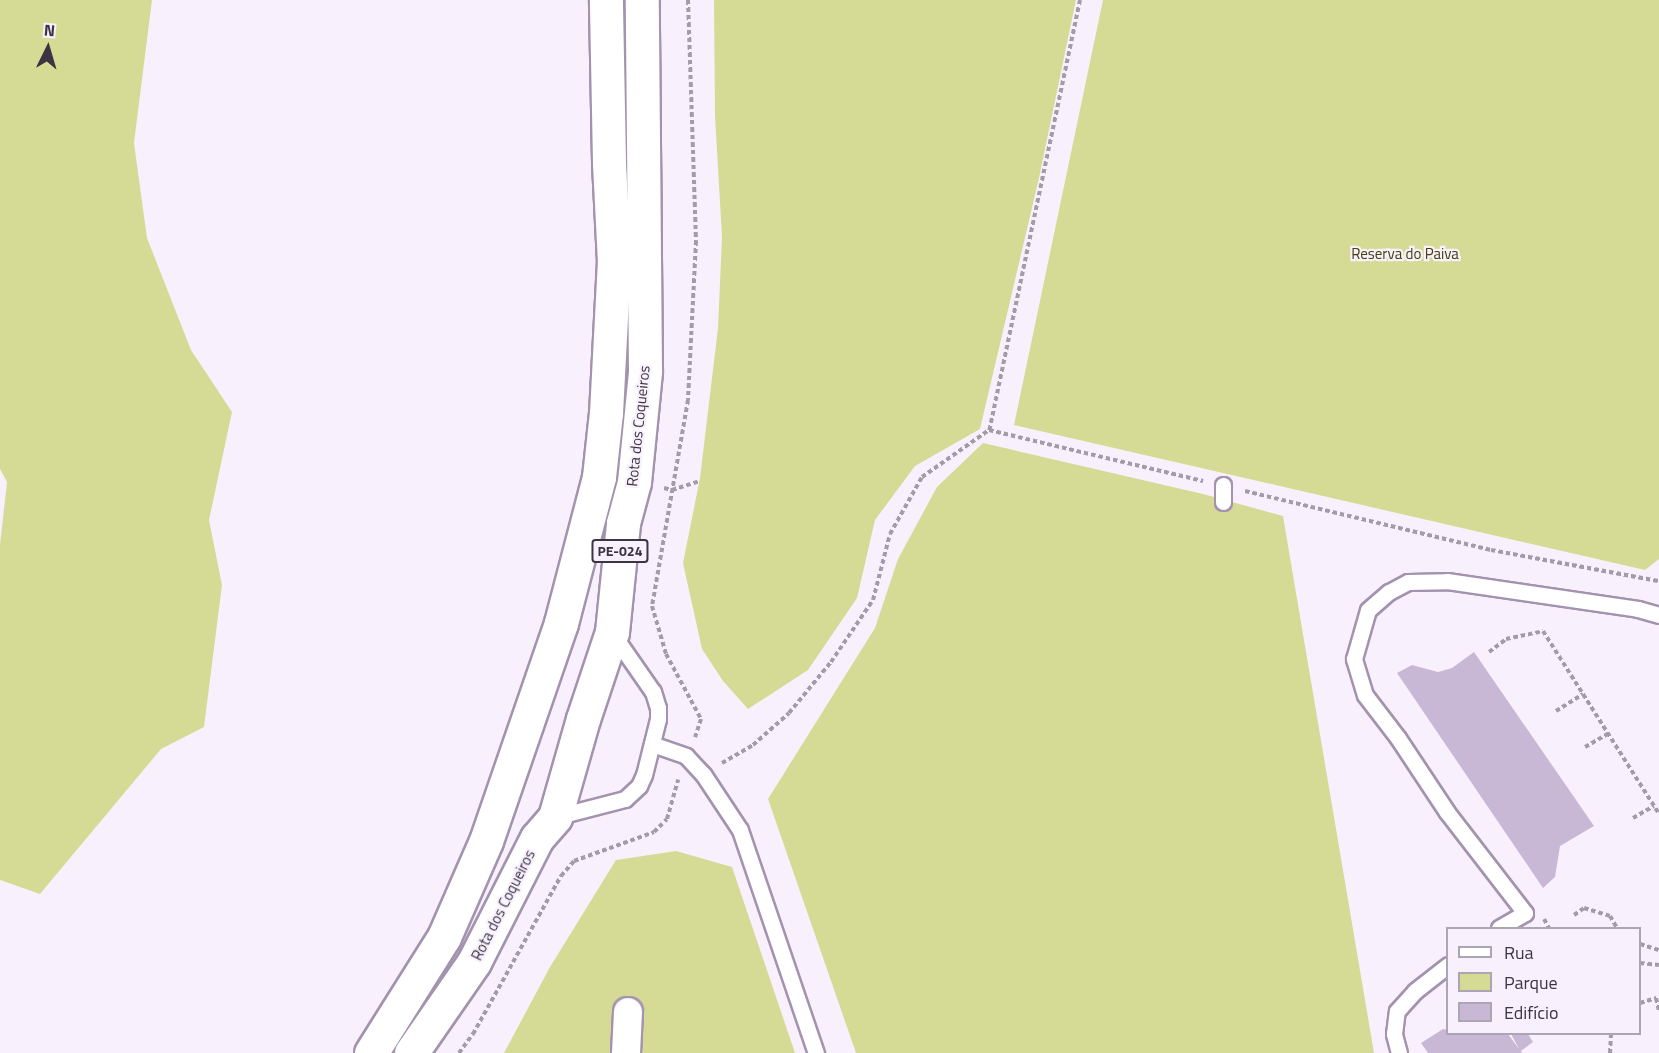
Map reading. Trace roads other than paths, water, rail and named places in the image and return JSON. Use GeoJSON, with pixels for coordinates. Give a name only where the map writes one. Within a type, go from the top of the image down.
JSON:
{"type":"FeatureCollection","features":[{"type":"Feature","properties":{"kind":"main road","name":"PE-024"},"geometry":{"type":"LineString","coordinates":[[371,1053],[444,936],[486,841],[561,623],[599,477],[606,413],[614,262],[609,162],[606,0]]}},
{"type":"Feature","properties":{"kind":"main road","name":"Rota dos Coqueiros"},"geometry":{"type":"LineString","coordinates":[[411,1053],[474,962],[537,838],[555,817],[583,719],[612,632],[623,524],[634,482],[645,371],[642,0]]}},
{"type":"Feature","properties":{"kind":"street"},"geometry":{"type":"LineString","coordinates":[[626,1053],[628,1012]]}},
{"type":"Feature","properties":{"kind":"lane"},"geometry":{"type":"LineString","coordinates":[[1223,485],[1223,502]]}},
{"type":"Feature","properties":{"kind":"lane"},"geometry":{"type":"LineString","coordinates":[[1501,927],[1525,913],[1447,812],[1398,738],[1365,695],[1354,659],[1368,610],[1389,592],[1408,582],[1447,581],[1638,609],[1659,615]]}},
{"type":"Feature","properties":{"kind":"lane"},"geometry":{"type":"LineString","coordinates":[[555,817],[625,799],[639,786],[652,744],[658,719],[658,708],[653,692],[612,632]]}},
{"type":"Feature","properties":{"kind":"lane"},"geometry":{"type":"LineString","coordinates":[[652,744],[686,756],[703,774],[741,830],[816,1053]]}},
{"type":"Feature","properties":{"kind":"lane"},"geometry":{"type":"LineString","coordinates":[[1400,1053],[1394,1034],[1397,1011],[1415,992],[1446,967]]}},
{"type":"Feature","properties":{"kind":"park label","name":"Reserva do Paiva"},"geometry":{"type":"Point","coordinates":[1405,254]}}]}
